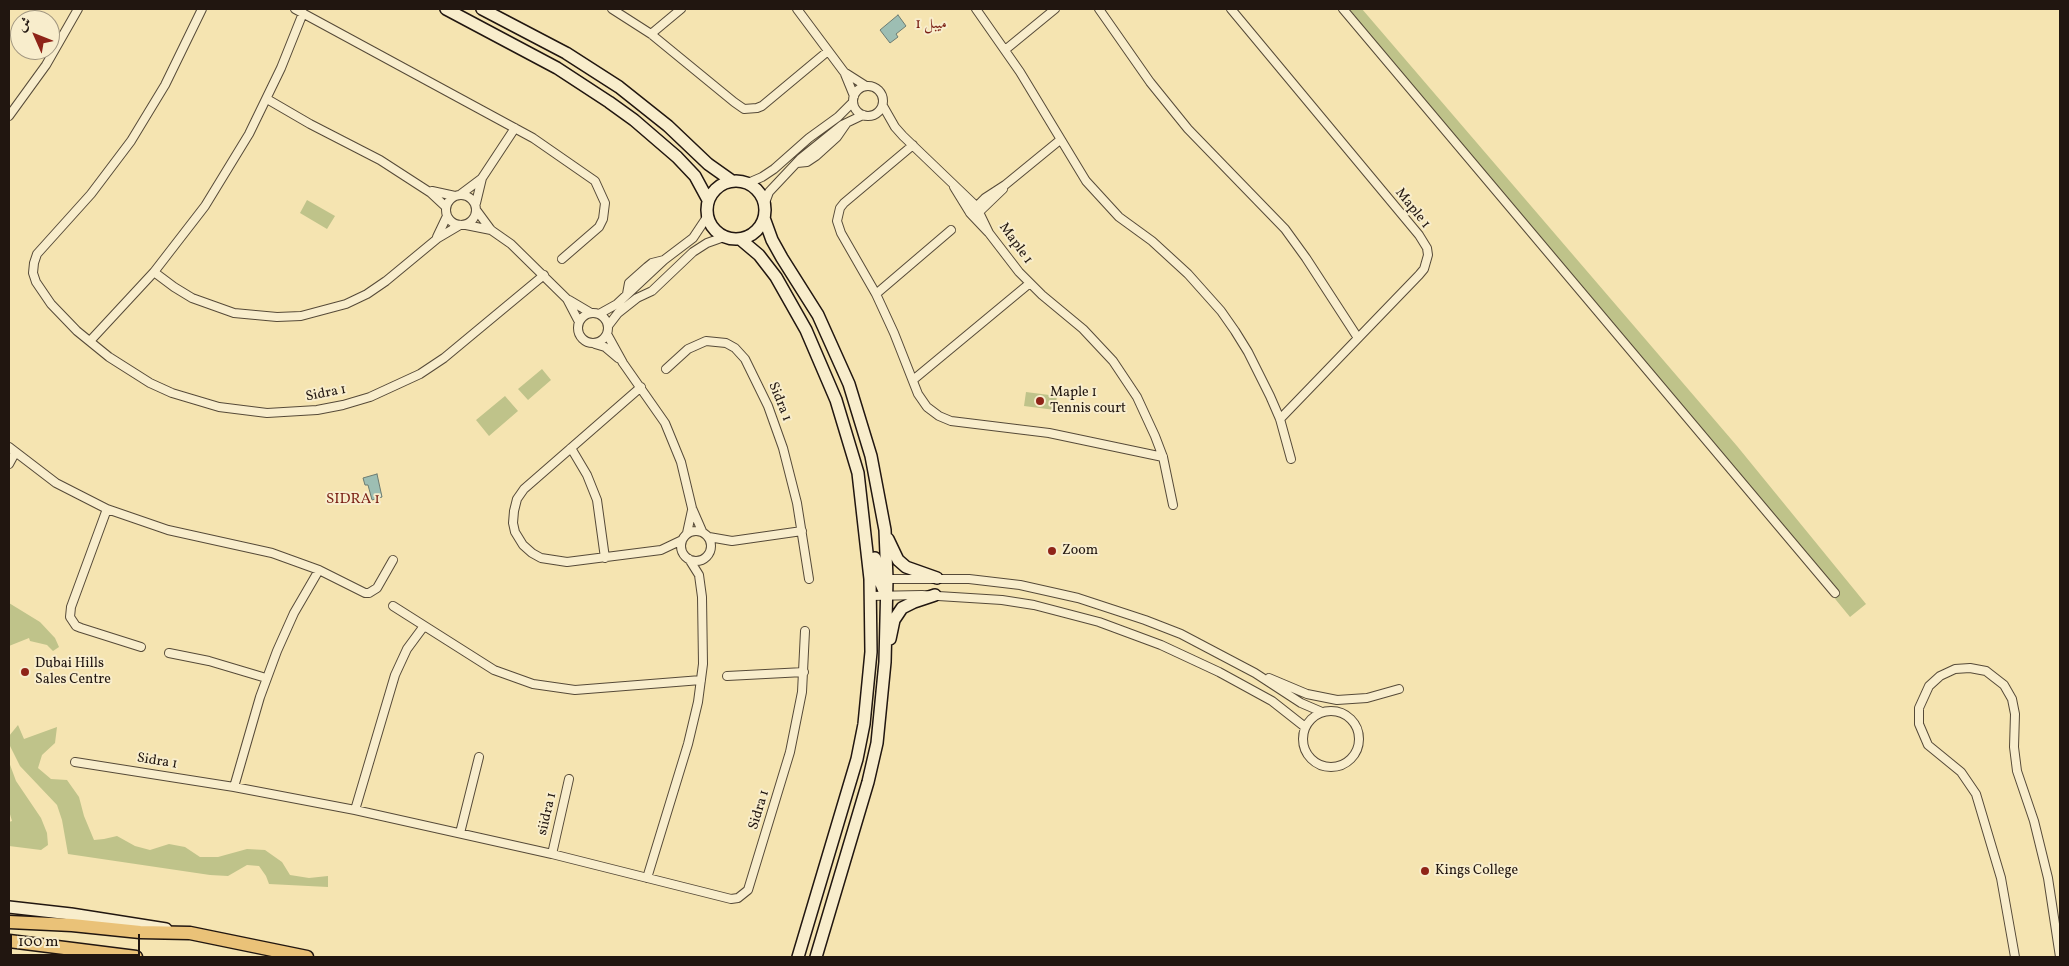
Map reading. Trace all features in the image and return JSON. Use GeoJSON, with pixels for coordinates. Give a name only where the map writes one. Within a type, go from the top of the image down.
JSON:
{"type":"FeatureCollection","features":[{"type":"Feature","properties":{"kind":"main road"},"geometry":{"type":"LineString","coordinates":[[9,922],[72,925],[140,932],[190,933],[307,957]]}},
{"type":"Feature","properties":{"kind":"main road"},"geometry":{"type":"LineString","coordinates":[[9,941],[136,957]]}},
{"type":"Feature","properties":{"kind":"street"},"geometry":{"type":"LineString","coordinates":[[9,116],[46,65],[78,9]]}},
{"type":"Feature","properties":{"kind":"street","name":"Sidra 1"},"geometry":{"type":"LineString","coordinates":[[202,9],[165,85],[131,141],[91,194],[37,254],[34,263],[33,272],[40,290],[50,304],[109,357],[150,383],[195,401],[219,408],[251,412],[292,413],[317,410],[370,397],[420,374],[444,358],[544,275]]}},
{"type":"Feature","properties":{"kind":"street"},"geometry":{"type":"LineString","coordinates":[[295,9],[515,128],[551,149],[595,181],[602,196],[605,211],[599,227],[562,259]]}},
{"type":"Feature","properties":{"kind":"street"},"geometry":{"type":"LineString","coordinates":[[446,9],[557,68],[634,120],[677,157],[695,176],[708,200],[707,217],[692,238],[664,260],[652,263],[647,267],[630,283],[627,294],[612,307],[595,314],[586,315],[579,322]]}},
{"type":"Feature","properties":{"kind":"street"},"geometry":{"type":"LineString","coordinates":[[482,9],[566,53],[619,87],[668,126],[708,164],[732,181],[748,183],[774,169],[809,138],[838,117],[854,99],[856,91],[866,86]]}},
{"type":"Feature","properties":{"kind":"street"},"geometry":{"type":"LineString","coordinates":[[612,9],[651,34],[738,106],[750,109],[757,108],[768,102],[828,52]]}},
{"type":"Feature","properties":{"kind":"street"},"geometry":{"type":"LineString","coordinates":[[651,34],[681,9]]}},
{"type":"Feature","properties":{"kind":"street"},"geometry":{"type":"LineString","coordinates":[[797,9],[844,72],[854,99],[855,108],[863,115]]}},
{"type":"Feature","properties":{"kind":"street"},"geometry":{"type":"LineString","coordinates":[[976,9],[1034,94],[1076,168],[1096,194],[1119,217],[1170,257],[1221,311],[1248,352],[1280,419],[1291,459]]}},
{"type":"Feature","properties":{"kind":"street"},"geometry":{"type":"LineString","coordinates":[[1005,50],[1055,9]]}},
{"type":"Feature","properties":{"kind":"street"},"geometry":{"type":"LineString","coordinates":[[1099,9],[1146,77],[1182,122],[1284,229],[1306,258],[1358,338]]}},
{"type":"Feature","properties":{"kind":"street","name":"Maple 1"},"geometry":{"type":"LineString","coordinates":[[1231,9],[1419,235],[1427,248],[1428,255],[1424,269],[1280,419]]}},
{"type":"Feature","properties":{"kind":"street"},"geometry":{"type":"LineString","coordinates":[[1343,9],[1835,593]]}},
{"type":"Feature","properties":{"kind":"street"},"geometry":{"type":"LineString","coordinates":[[90,341],[181,240],[214,192],[249,134],[294,39],[303,13]]}},
{"type":"Feature","properties":{"kind":"street"},"geometry":{"type":"LineString","coordinates":[[844,72],[866,86],[878,89],[884,100],[883,106],[872,116]]}},
{"type":"Feature","properties":{"kind":"street"},"geometry":{"type":"LineString","coordinates":[[266,99],[380,160],[425,189],[446,207]]}},
{"type":"Feature","properties":{"kind":"street","name":"Maple 1"},"geometry":{"type":"LineString","coordinates":[[883,106],[895,128],[978,209],[989,233],[1008,259],[1030,283],[1083,329],[1112,361],[1144,410],[1163,456],[1173,505]]}},
{"type":"Feature","properties":{"kind":"street"},"geometry":{"type":"LineString","coordinates":[[595,344],[604,338],[618,313],[633,300],[652,291],[693,252],[707,243],[724,237],[747,238],[758,230],[764,218],[765,204],[769,192],[797,163],[812,159],[837,137],[846,122],[863,115],[872,116],[895,128]]}},
{"type":"Feature","properties":{"kind":"street"},"geometry":{"type":"LineString","coordinates":[[154,272],[192,298],[234,313],[277,317],[300,316],[338,306],[367,294],[386,281],[432,243],[439,235],[447,216],[446,207],[448,202],[482,178],[515,128]]}},
{"type":"Feature","properties":{"kind":"street"},"geometry":{"type":"LineString","coordinates":[[971,215],[990,194],[1005,185],[1060,140]]}},
{"type":"Feature","properties":{"kind":"street"},"geometry":{"type":"LineString","coordinates":[[913,145],[849,198],[840,208],[838,221],[841,233],[876,294],[918,394],[927,407],[945,419],[1049,433],[1163,456]]}},
{"type":"Feature","properties":{"kind":"street"},"geometry":{"type":"LineString","coordinates":[[432,243],[473,219],[482,178]]}},
{"type":"Feature","properties":{"kind":"street"},"geometry":{"type":"LineString","coordinates":[[708,200],[718,187],[732,181]]}},
{"type":"Feature","properties":{"kind":"street"},"geometry":{"type":"LineString","coordinates":[[748,183],[762,195],[765,204]]}},
{"type":"Feature","properties":{"kind":"street"},"geometry":{"type":"LineString","coordinates":[[953,184],[971,215],[989,233]]}},
{"type":"Feature","properties":{"kind":"street"},"geometry":{"type":"LineString","coordinates":[[425,189],[470,196],[491,230],[510,244],[567,299],[579,322],[579,335],[583,340],[605,347],[623,363],[665,423],[682,462],[692,508],[702,531],[709,537],[732,540],[802,531]]}},
{"type":"Feature","properties":{"kind":"street"},"geometry":{"type":"LineString","coordinates":[[447,216],[452,222],[491,230]]}},
{"type":"Feature","properties":{"kind":"street"},"geometry":{"type":"LineString","coordinates":[[707,217],[714,229],[724,237]]}},
{"type":"Feature","properties":{"kind":"street"},"geometry":{"type":"LineString","coordinates":[[764,218],[772,240],[782,258],[818,315],[849,384],[872,456],[885,530],[898,560],[906,567],[937,578]]}},
{"type":"Feature","properties":{"kind":"street"},"geometry":{"type":"LineString","coordinates":[[876,294],[952,230]]}},
{"type":"Feature","properties":{"kind":"street"},"geometry":{"type":"LineString","coordinates":[[740,239],[759,255],[776,277],[806,330],[822,364],[848,436],[858,473],[878,579],[886,595],[885,662],[877,743],[868,782],[816,957]]}},
{"type":"Feature","properties":{"kind":"street"},"geometry":{"type":"LineString","coordinates":[[913,380],[1030,283]]}},
{"type":"Feature","properties":{"kind":"street"},"geometry":{"type":"LineString","coordinates":[[567,299],[603,317],[623,363]]}},
{"type":"Feature","properties":{"kind":"street","name":"Sidra 1"},"geometry":{"type":"LineString","coordinates":[[666,369],[688,349],[706,340],[726,343],[735,348],[745,359],[765,399],[783,448],[795,494],[809,579]]}},
{"type":"Feature","properties":{"kind":"street"},"geometry":{"type":"LineString","coordinates":[[641,387],[524,489],[517,499],[514,511],[513,523],[515,532],[523,545],[541,558],[568,562],[661,550],[682,540]]}},
{"type":"Feature","properties":{"kind":"street"},"geometry":{"type":"LineString","coordinates":[[9,447],[56,483],[107,509],[168,530],[272,553],[319,570],[365,593],[369,593],[377,588],[393,560]]}},
{"type":"Feature","properties":{"kind":"street"},"geometry":{"type":"LineString","coordinates":[[571,448],[587,475],[597,500],[605,558]]}},
{"type":"Feature","properties":{"kind":"street"},"geometry":{"type":"LineString","coordinates":[[9,464],[16,453]]}},
{"type":"Feature","properties":{"kind":"street"},"geometry":{"type":"LineString","coordinates":[[647,878],[688,744],[701,680],[703,648],[700,581],[696,570],[681,546],[682,540],[687,533],[692,508]]}},
{"type":"Feature","properties":{"kind":"street"},"geometry":{"type":"LineString","coordinates":[[107,509],[71,607],[70,617],[76,626],[141,647]]}},
{"type":"Feature","properties":{"kind":"street"},"geometry":{"type":"LineString","coordinates":[[687,533],[697,530],[702,531]]}},
{"type":"Feature","properties":{"kind":"street"},"geometry":{"type":"LineString","coordinates":[[798,957],[857,759],[869,688],[871,652],[870,596],[878,579],[885,530]]}},
{"type":"Feature","properties":{"kind":"street"},"geometry":{"type":"LineString","coordinates":[[700,581],[709,553],[709,537]]}},
{"type":"Feature","properties":{"kind":"street"},"geometry":{"type":"LineString","coordinates":[[661,550],[698,561],[732,540]]}},
{"type":"Feature","properties":{"kind":"street"},"geometry":{"type":"LineString","coordinates":[[234,787],[266,678],[293,616],[319,570]]}},
{"type":"Feature","properties":{"kind":"street"},"geometry":{"type":"LineString","coordinates":[[878,579],[969,579],[1020,585],[1086,600],[1181,634],[1255,674],[1301,703],[1322,712]]}},
{"type":"Feature","properties":{"kind":"street"},"geometry":{"type":"LineString","coordinates":[[870,596],[935,595],[985,598],[1034,605],[1099,622],[1130,633],[1219,672],[1272,701],[1305,728]]}},
{"type":"Feature","properties":{"kind":"street"},"geometry":{"type":"LineString","coordinates":[[885,662],[898,614],[907,604],[935,595]]}},
{"type":"Feature","properties":{"kind":"street"},"geometry":{"type":"LineString","coordinates":[[393,606],[494,670],[526,682],[554,689],[575,690],[701,680]]}},
{"type":"Feature","properties":{"kind":"street"},"geometry":{"type":"LineString","coordinates":[[355,810],[395,675],[407,649],[424,626]]}},
{"type":"Feature","properties":{"kind":"street","name":"Sidra 1"},"geometry":{"type":"LineString","coordinates":[[75,762],[234,787],[355,810],[552,854],[724,899],[738,898],[748,890],[790,752],[799,712],[804,672],[805,631]]}},
{"type":"Feature","properties":{"kind":"street"},"geometry":{"type":"LineString","coordinates":[[169,653],[209,661],[266,678]]}},
{"type":"Feature","properties":{"kind":"street"},"geometry":{"type":"LineString","coordinates":[[2015,957],[2000,878],[1976,794],[1961,772],[1928,745],[1919,724],[1919,708],[1928,686],[1940,676],[1955,669],[1970,668],[1986,671],[2004,685],[2012,699],[2015,714],[2014,747],[2017,771],[2034,821],[2048,878],[2060,957]]}},
{"type":"Feature","properties":{"kind":"street"},"geometry":{"type":"LineString","coordinates":[[726,676],[804,672]]}},
{"type":"Feature","properties":{"kind":"street"},"geometry":{"type":"LineString","coordinates":[[1255,674],[1307,694],[1337,700],[1367,698],[1399,689]]}},
{"type":"Feature","properties":{"kind":"street"},"geometry":{"type":"LineString","coordinates":[[1322,712],[1340,712],[1353,722],[1357,729],[1357,748],[1345,763],[1332,766],[1317,763],[1306,751],[1303,743],[1305,728],[1309,721],[1322,712]]}},
{"type":"Feature","properties":{"kind":"street"},"geometry":{"type":"LineString","coordinates":[[460,833],[479,757]]}},
{"type":"Feature","properties":{"kind":"street","name":"siidra 1"},"geometry":{"type":"LineString","coordinates":[[552,854],[570,779]]}},
{"type":"Feature","properties":{"kind":"street"},"geometry":{"type":"LineString","coordinates":[[9,907],[111,919],[190,933]]}},
{"type":"Feature","properties":{"kind":"green space"},"geometry":{"type":"Polygon","coordinates":[[[1337,9],[1362,9],[1737,446],[1866,604],[1850,617],[1720,459],[1337,9]]]}},
{"type":"Feature","properties":{"kind":"green space"},"geometry":{"type":"Polygon","coordinates":[[[307,200],[335,216],[327,229],[300,213],[307,200]]]}},
{"type":"Feature","properties":{"kind":"green space"},"geometry":{"type":"Polygon","coordinates":[[[542,369],[551,380],[528,400],[518,389],[542,369]]]}},
{"type":"Feature","properties":{"kind":"green space","name":"Maple 1 Tennis court"},"geometry":{"type":"Polygon","coordinates":[[[1026,392],[1057,396],[1055,410],[1024,406],[1026,392]]]}},
{"type":"Feature","properties":{"kind":"green space"},"geometry":{"type":"Polygon","coordinates":[[[505,396],[518,411],[489,436],[476,420],[505,396]]]}},
{"type":"Feature","properties":{"kind":"green space"},"geometry":{"type":"Polygon","coordinates":[[[9,603],[40,622],[55,638],[59,647],[53,651],[47,645],[30,641],[29,638],[9,646],[9,603]]]}},
{"type":"Feature","properties":{"kind":"green space"},"geometry":{"type":"Polygon","coordinates":[[[18,725],[24,739],[57,727],[55,743],[42,755],[38,768],[51,779],[67,780],[79,797],[84,816],[94,840],[117,836],[135,846],[150,850],[169,844],[185,847],[200,857],[218,857],[247,849],[265,850],[282,862],[290,875],[309,878],[328,876],[328,887],[269,884],[259,866],[247,865],[228,876],[210,875],[68,854],[62,820],[57,805],[20,766],[9,744],[9,736],[18,725]]]}},
{"type":"Feature","properties":{"kind":"green space"},"geometry":{"type":"Polygon","coordinates":[[[9,762],[16,781],[41,818],[47,833],[48,845],[41,850],[9,846],[9,822],[12,821],[9,811],[9,762]]]}},
{"type":"Feature","properties":{"kind":"water"},"geometry":{"type":"Polygon","coordinates":[[[898,15],[906,26],[896,34],[898,37],[890,43],[880,30],[898,15]]]}},
{"type":"Feature","properties":{"kind":"water"},"geometry":{"type":"Polygon","coordinates":[[[377,474],[382,497],[372,500],[368,485],[365,485],[363,478],[377,474]]]}},
{"type":"Feature","properties":{"kind":"place","name":"Maple 1 Tennis court"},"geometry":{"type":"Point","coordinates":[1040,401]}},
{"type":"Feature","properties":{"kind":"place","name":"Zoom"},"geometry":{"type":"Point","coordinates":[1052,551]}},
{"type":"Feature","properties":{"kind":"place","name":"Dubai Hills Sales Centre"},"geometry":{"type":"Point","coordinates":[25,672]}},
{"type":"Feature","properties":{"kind":"place","name":"Kings College"},"geometry":{"type":"Point","coordinates":[1425,871]}},
{"type":"Feature","properties":{"kind":"district","name":"ميبل 1"},"geometry":{"type":"Point","coordinates":[931,25]}},
{"type":"Feature","properties":{"kind":"district","name":"SIDRA 1"},"geometry":{"type":"Point","coordinates":[353,500]}}]}
